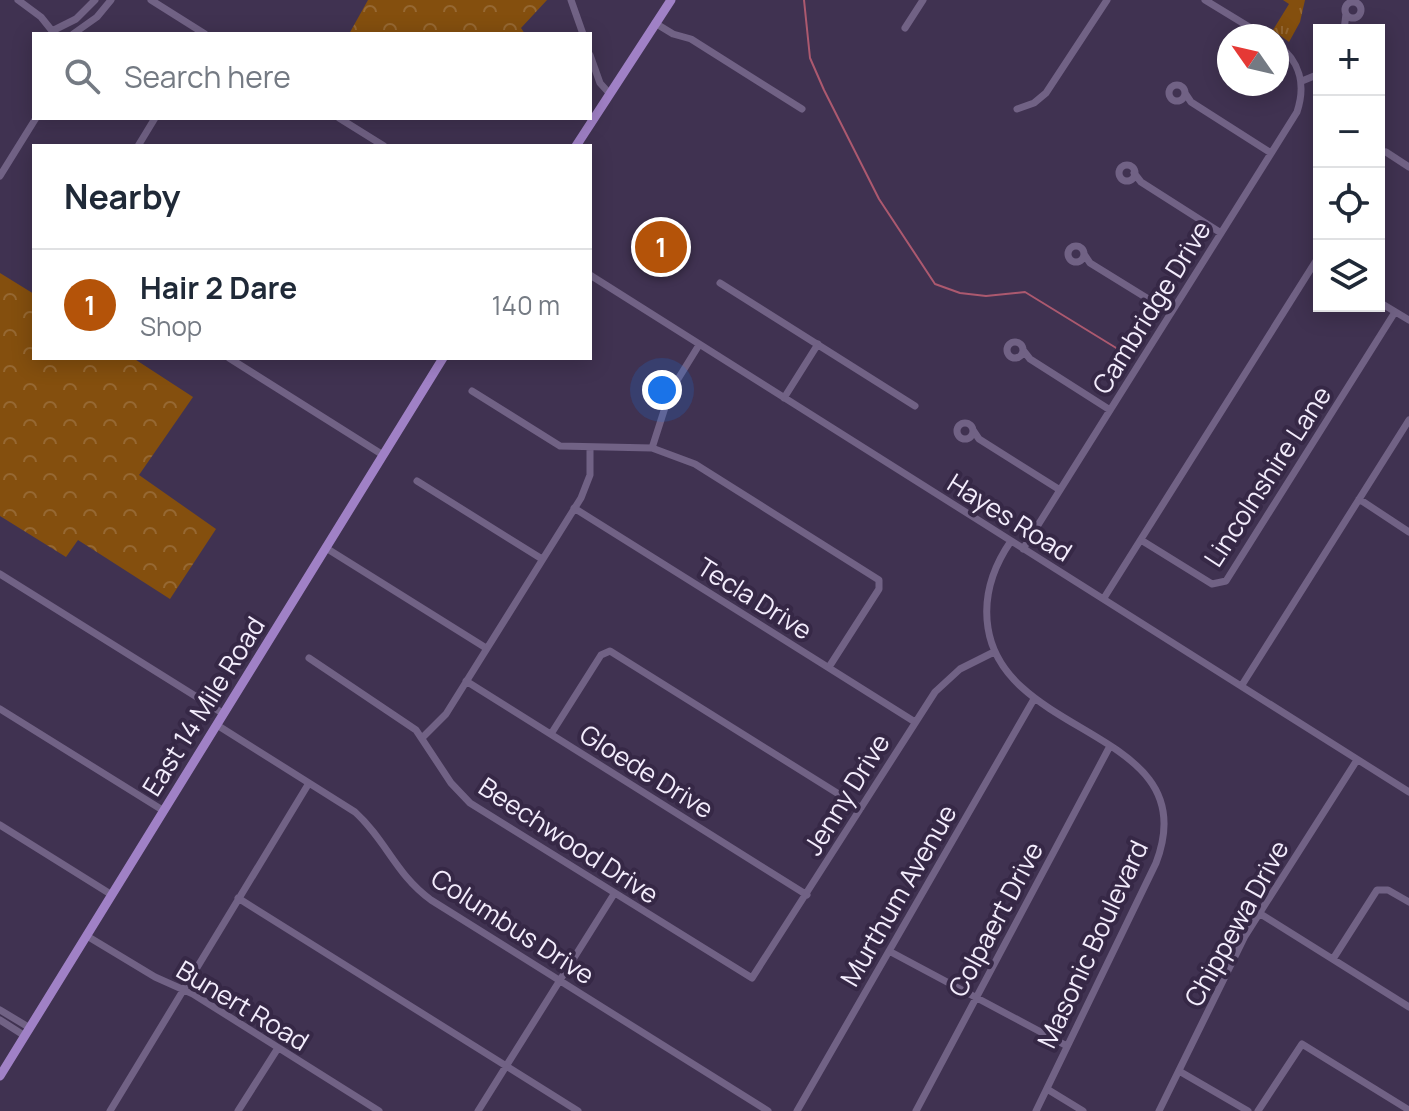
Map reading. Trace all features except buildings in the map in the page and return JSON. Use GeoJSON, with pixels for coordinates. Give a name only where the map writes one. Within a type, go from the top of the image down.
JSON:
{"type":"FeatureCollection","features":[{"type":"Feature","properties":{"kind":"main road"},"geometry":{"type":"LineString","coordinates":[[577,144],[671,0]]}},
{"type":"Feature","properties":{"kind":"main road","name":"East 14 Mile Road"},"geometry":{"type":"LineString","coordinates":[[0,1076],[442,360]]}},
{"type":"Feature","properties":{"kind":"street"},"geometry":{"type":"LineString","coordinates":[[18,0],[41,17],[53,32],[76,19],[95,0]]}},
{"type":"Feature","properties":{"kind":"street"},"geometry":{"type":"LineString","coordinates":[[76,32],[111,0]]}},
{"type":"Feature","properties":{"kind":"street"},"geometry":{"type":"LineString","coordinates":[[151,0],[202,32]]}},
{"type":"Feature","properties":{"kind":"street"},"geometry":{"type":"LineString","coordinates":[[571,0],[582,32]]}},
{"type":"Feature","properties":{"kind":"street"},"geometry":{"type":"LineString","coordinates":[[905,28],[923,0]]}},
{"type":"Feature","properties":{"kind":"street"},"geometry":{"type":"LineString","coordinates":[[1017,109],[1034,103],[1046,93],[1107,0]]}},
{"type":"Feature","properties":{"kind":"street"},"geometry":{"type":"LineString","coordinates":[[1205,0],[1244,24]]}},
{"type":"Feature","properties":{"kind":"street"},"geometry":{"type":"LineString","coordinates":[[1345,24],[1348,3],[1358,3],[1361,13],[1349,24]]}},
{"type":"Feature","properties":{"kind":"street"},"geometry":{"type":"LineString","coordinates":[[1346,14],[1355,19]]}},
{"type":"Feature","properties":{"kind":"street"},"geometry":{"type":"LineString","coordinates":[[76,19],[81,29]]}},
{"type":"Feature","properties":{"kind":"street"},"geometry":{"type":"LineString","coordinates":[[655,23],[673,34],[691,39],[802,109]]}},
{"type":"Feature","properties":{"kind":"street"},"geometry":{"type":"LineString","coordinates":[[1289,56],[1302,81],[1313,76]]}},
{"type":"Feature","properties":{"kind":"street"},"geometry":{"type":"LineString","coordinates":[[592,61],[600,83],[609,93]]}},
{"type":"Feature","properties":{"kind":"street","name":"Cambridge Drive"},"geometry":{"type":"LineString","coordinates":[[1023,549],[1297,112],[1302,81]]}},
{"type":"Feature","properties":{"kind":"street"},"geometry":{"type":"LineString","coordinates":[[1191,102],[1170,98],[1171,88],[1181,86],[1191,102],[1271,153]]}},
{"type":"Feature","properties":{"kind":"street"},"geometry":{"type":"LineString","coordinates":[[1179,101],[1185,93]]}},
{"type":"Feature","properties":{"kind":"street"},"geometry":{"type":"LineString","coordinates":[[0,176],[35,120]]}},
{"type":"Feature","properties":{"kind":"street"},"geometry":{"type":"LineString","coordinates":[[139,144],[154,120]]}},
{"type":"Feature","properties":{"kind":"street"},"geometry":{"type":"LineString","coordinates":[[342,120],[381,144]]}},
{"type":"Feature","properties":{"kind":"street"},"geometry":{"type":"LineString","coordinates":[[1386,152],[1409,167]]}},
{"type":"Feature","properties":{"kind":"street"},"geometry":{"type":"LineString","coordinates":[[1141,182],[1120,178],[1121,168],[1128,166],[1141,182],[1221,233]]}},
{"type":"Feature","properties":{"kind":"street"},"geometry":{"type":"LineString","coordinates":[[1129,181],[1134,173]]}},
{"type":"Feature","properties":{"kind":"street"},"geometry":{"type":"LineString","coordinates":[[1090,263],[1069,258],[1070,248],[1078,246],[1090,263],[1171,313]]}},
{"type":"Feature","properties":{"kind":"street"},"geometry":{"type":"LineString","coordinates":[[1079,262],[1084,254]]}},
{"type":"Feature","properties":{"kind":"street"},"geometry":{"type":"LineString","coordinates":[[1104,598],[1313,269]]}},
{"type":"Feature","properties":{"kind":"street","name":"Hayes Road"},"geometry":{"type":"LineString","coordinates":[[592,276],[1409,792]]}},
{"type":"Feature","properties":{"kind":"street"},"geometry":{"type":"LineString","coordinates":[[720,283],[915,406]]}},
{"type":"Feature","properties":{"kind":"street"},"geometry":{"type":"LineString","coordinates":[[1385,306],[1409,320]]}},
{"type":"Feature","properties":{"kind":"street","name":"Lincolnshire Lane"},"geometry":{"type":"LineString","coordinates":[[1141,540],[1212,584],[1226,581],[1395,312]]}},
{"type":"Feature","properties":{"kind":"street"},"geometry":{"type":"LineString","coordinates":[[1030,359],[1009,354],[1010,345],[1017,342],[1030,359],[1110,410]]}},
{"type":"Feature","properties":{"kind":"street"},"geometry":{"type":"LineString","coordinates":[[784,398],[818,344]]}},
{"type":"Feature","properties":{"kind":"street"},"geometry":{"type":"LineString","coordinates":[[652,448],[670,392],[699,345]]}},
{"type":"Feature","properties":{"kind":"street"},"geometry":{"type":"LineString","coordinates":[[1018,358],[1023,350]]}},
{"type":"Feature","properties":{"kind":"street"},"geometry":{"type":"LineString","coordinates":[[232,360],[383,455]]}},
{"type":"Feature","properties":{"kind":"street"},"geometry":{"type":"LineString","coordinates":[[472,391],[560,446],[652,448],[695,464],[881,583],[829,667]]}},
{"type":"Feature","properties":{"kind":"street"},"geometry":{"type":"LineString","coordinates":[[1242,685],[1409,420]]}},
{"type":"Feature","properties":{"kind":"street"},"geometry":{"type":"LineString","coordinates":[[979,439],[958,435],[959,425],[967,423],[979,439],[1060,490]]}},
{"type":"Feature","properties":{"kind":"street"},"geometry":{"type":"LineString","coordinates":[[967,438],[973,430]]}},
{"type":"Feature","properties":{"kind":"street"},"geometry":{"type":"LineString","coordinates":[[423,737],[446,714],[574,508],[590,475],[590,448]]}},
{"type":"Feature","properties":{"kind":"street"},"geometry":{"type":"LineString","coordinates":[[417,481],[542,559]]}},
{"type":"Feature","properties":{"kind":"street"},"geometry":{"type":"LineString","coordinates":[[1359,499],[1409,532]]}},
{"type":"Feature","properties":{"kind":"street","name":"Tecla Drive"},"geometry":{"type":"LineString","coordinates":[[574,508],[915,722]]}},
{"type":"Feature","properties":{"kind":"street","name":"Masonic Boulevard"},"geometry":{"type":"LineString","coordinates":[[1011,541],[996,566],[988,596],[988,629],[994,652],[1012,680],[1034,699],[1140,767],[1154,783],[1163,808],[1164,837],[1151,874],[1036,1111]]}},
{"type":"Feature","properties":{"kind":"street"},"geometry":{"type":"LineString","coordinates":[[326,548],[486,648]]}},
{"type":"Feature","properties":{"kind":"street"},"geometry":{"type":"LineString","coordinates":[[0,574],[224,714]]}},
{"type":"Feature","properties":{"kind":"street"},"geometry":{"type":"LineString","coordinates":[[551,734],[607,651],[861,808]]}},
{"type":"Feature","properties":{"kind":"street","name":"Jenny Drive"},"geometry":{"type":"LineString","coordinates":[[752,978],[915,722],[950,676],[994,652]]}},
{"type":"Feature","properties":{"kind":"street","name":"Beechwood Drive"},"geometry":{"type":"LineString","coordinates":[[309,658],[408,723],[423,737],[451,783],[470,803],[752,978]]}},
{"type":"Feature","properties":{"kind":"street","name":"Gloede Drive"},"geometry":{"type":"LineString","coordinates":[[466,681],[807,895]]}},
{"type":"Feature","properties":{"kind":"street","name":"Murthum Avenue"},"geometry":{"type":"LineString","coordinates":[[797,1111],[1034,699]]}},
{"type":"Feature","properties":{"kind":"street"},"geometry":{"type":"LineString","coordinates":[[0,709],[164,811]]}},
{"type":"Feature","properties":{"kind":"street","name":"Columbus Drive"},"geometry":{"type":"LineString","coordinates":[[217,725],[365,821],[396,868],[417,889],[768,1111]]}},
{"type":"Feature","properties":{"kind":"street","name":"Colpaert Drive"},"geometry":{"type":"LineString","coordinates":[[916,1111],[1110,746]]}},
{"type":"Feature","properties":{"kind":"street","name":"Chippewa Drive"},"geometry":{"type":"LineString","coordinates":[[1159,1111],[1259,913],[1357,760]]}},
{"type":"Feature","properties":{"kind":"street"},"geometry":{"type":"LineString","coordinates":[[110,1111],[309,783]]}},
{"type":"Feature","properties":{"kind":"street"},"geometry":{"type":"LineString","coordinates":[[0,825],[112,895]]}},
{"type":"Feature","properties":{"kind":"street"},"geometry":{"type":"LineString","coordinates":[[1333,959],[1373,895],[1382,889],[1409,902]]}},
{"type":"Feature","properties":{"kind":"street"},"geometry":{"type":"LineString","coordinates":[[478,1111],[614,894]]}},
{"type":"Feature","properties":{"kind":"street"},"geometry":{"type":"LineString","coordinates":[[238,898],[578,1111]]}},
{"type":"Feature","properties":{"kind":"street"},"geometry":{"type":"LineString","coordinates":[[1259,913],[1409,1007]]}},
{"type":"Feature","properties":{"kind":"street","name":"Bunert Road"},"geometry":{"type":"LineString","coordinates":[[87,936],[155,977],[183,989],[379,1111]]}},
{"type":"Feature","properties":{"kind":"street"},"geometry":{"type":"LineString","coordinates":[[889,951],[1067,1046]]}},
{"type":"Feature","properties":{"kind":"street"},"geometry":{"type":"LineString","coordinates":[[0,1010],[27,1032]]}},
{"type":"Feature","properties":{"kind":"street"},"geometry":{"type":"LineString","coordinates":[[0,1020],[27,1032]]}},
{"type":"Feature","properties":{"kind":"street"},"geometry":{"type":"LineString","coordinates":[[1258,1111],[1298,1046],[1307,1046],[1409,1110]]}},
{"type":"Feature","properties":{"kind":"street"},"geometry":{"type":"LineString","coordinates":[[238,1111],[278,1048]]}},
{"type":"Feature","properties":{"kind":"street"},"geometry":{"type":"LineString","coordinates":[[1179,1071],[1248,1111]]}},
{"type":"Feature","properties":{"kind":"street"},"geometry":{"type":"LineString","coordinates":[[1047,1089],[1083,1111]]}},
{"type":"Feature","properties":{"kind":"street"},"geometry":{"type":"LineString","coordinates":[[358,1111],[364,1102]]}},
{"type":"Feature","properties":{"kind":"green space"},"geometry":{"type":"Polygon","coordinates":[[[368,0],[547,0],[521,28],[524,32],[350,32],[368,0]]]}},
{"type":"Feature","properties":{"kind":"green space"},"geometry":{"type":"Polygon","coordinates":[[[1283,0],[1305,0],[1300,22],[1289,42],[1289,24],[1277,24],[1289,4],[1283,0]]]}},
{"type":"Feature","properties":{"kind":"green space"},"geometry":{"type":"Polygon","coordinates":[[[0,273],[32,293],[32,360],[136,360],[193,397],[139,475],[216,529],[170,599],[78,540],[66,557],[0,516],[0,273]]]}},
{"type":"Feature","properties":{"kind":"waterway"},"geometry":{"type":"LineString","coordinates":[[804,0],[810,58],[824,90],[879,199],[935,284],[960,293],[986,296],[1025,292],[1126,354]]}},
{"type":"Feature","properties":{"kind":"place","name":"Hair 2 Dare"},"geometry":{"type":"Point","coordinates":[661,247]}}]}
